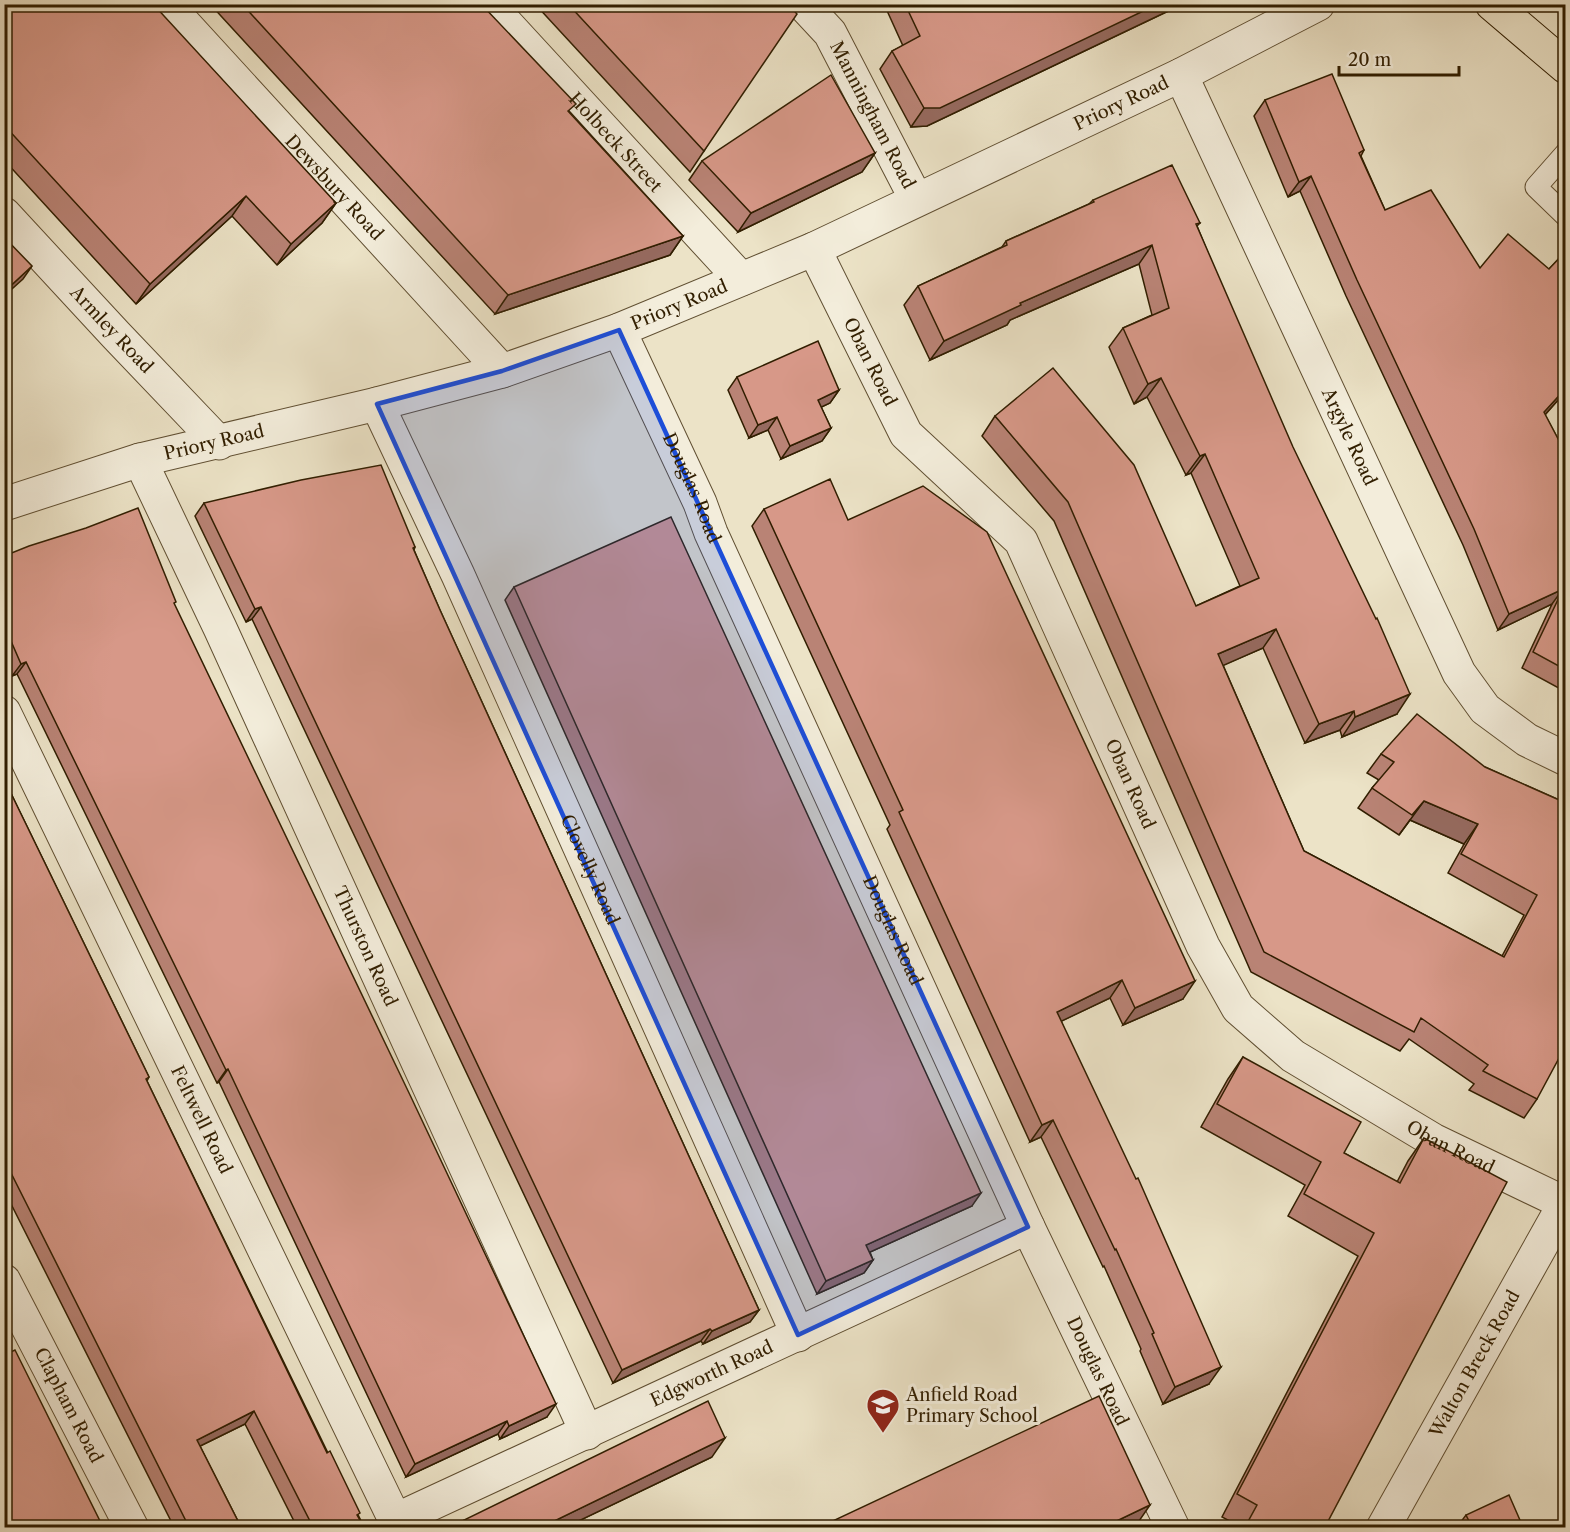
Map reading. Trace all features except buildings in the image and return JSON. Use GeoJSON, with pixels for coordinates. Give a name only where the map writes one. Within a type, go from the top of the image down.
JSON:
{"type":"FeatureCollection","features":[{"type":"Feature","properties":{"kind":"main road"},"geometry":{"type":"LineString","coordinates":[[1492,4],[1566,67]]}},
{"type":"Feature","properties":{"kind":"street","name":"Dewsbury Road"},"geometry":{"type":"LineString","coordinates":[[166,4],[502,370]]}},
{"type":"Feature","properties":{"kind":"street","name":"Holbeck Street"},"geometry":{"type":"LineString","coordinates":[[488,4],[741,279]]}},
{"type":"Feature","properties":{"kind":"street","name":"Manningham Road"},"geometry":{"type":"LineString","coordinates":[[802,4],[830,33],[916,199]]}},
{"type":"Feature","properties":{"kind":"street","name":"Priory Road"},"geometry":{"type":"LineString","coordinates":[[4,504],[140,460],[377,404],[502,370],[619,330],[814,249],[1181,75],[1318,4]]}},
{"type":"Feature","properties":{"kind":"street","name":"Argyle Road"},"geometry":{"type":"LineString","coordinates":[[1181,75],[1459,673],[1485,709],[1527,740],[1566,759]]}},
{"type":"Feature","properties":{"kind":"street","name":"Armley Road"},"geometry":{"type":"LineString","coordinates":[[4,214],[219,443]]}},
{"type":"Feature","properties":{"kind":"street","name":"Oban Road"},"geometry":{"type":"LineString","coordinates":[[814,249],[906,434],[1021,541],[1203,946],[1238,1008],[1293,1056],[1433,1140],[1565,1202]]}},
{"type":"Feature","properties":{"kind":"street","name":"Douglas Road"},"geometry":{"type":"LineString","coordinates":[[619,330],[700,503],[716,544],[1028,1227],[1173,1527]]}},
{"type":"Feature","properties":{"kind":"street","name":"Clovelly Road"},"geometry":{"type":"LineString","coordinates":[[377,404],[458,575],[798,1335]]}},
{"type":"Feature","properties":{"kind":"street","name":"Thurston Road"},"geometry":{"type":"LineString","coordinates":[[140,460],[220,628],[587,1432]]}},
{"type":"Feature","properties":{"kind":"street","name":"Feltwell Road"},"geometry":{"type":"LineString","coordinates":[[4,712],[397,1524]]}},
{"type":"Feature","properties":{"kind":"street","name":"Walton Breck Road"},"geometry":{"type":"LineString","coordinates":[[1383,1527],[1565,1202]]}},
{"type":"Feature","properties":{"kind":"street","name":"Edgworth Road"},"geometry":{"type":"LineString","coordinates":[[397,1524],[587,1432],[1028,1227]]}},
{"type":"Feature","properties":{"kind":"street","name":"Clapham Road"},"geometry":{"type":"LineString","coordinates":[[4,1281],[13,1320],[132,1527]]}},
{"type":"Feature","properties":{"kind":"lane"},"geometry":{"type":"LineString","coordinates":[[1566,153],[1536,187],[1566,216]]}},
{"type":"Feature","properties":{"kind":"highlighted area"},"geometry":{"type":"Polygon","coordinates":[[[619,330],[1028,1227],[798,1335],[377,404],[502,371],[619,330]]]}},
{"type":"Feature","properties":{"kind":"place","name":"Anfield Road Primary School"},"geometry":{"type":"Point","coordinates":[883,1434]}}]}
